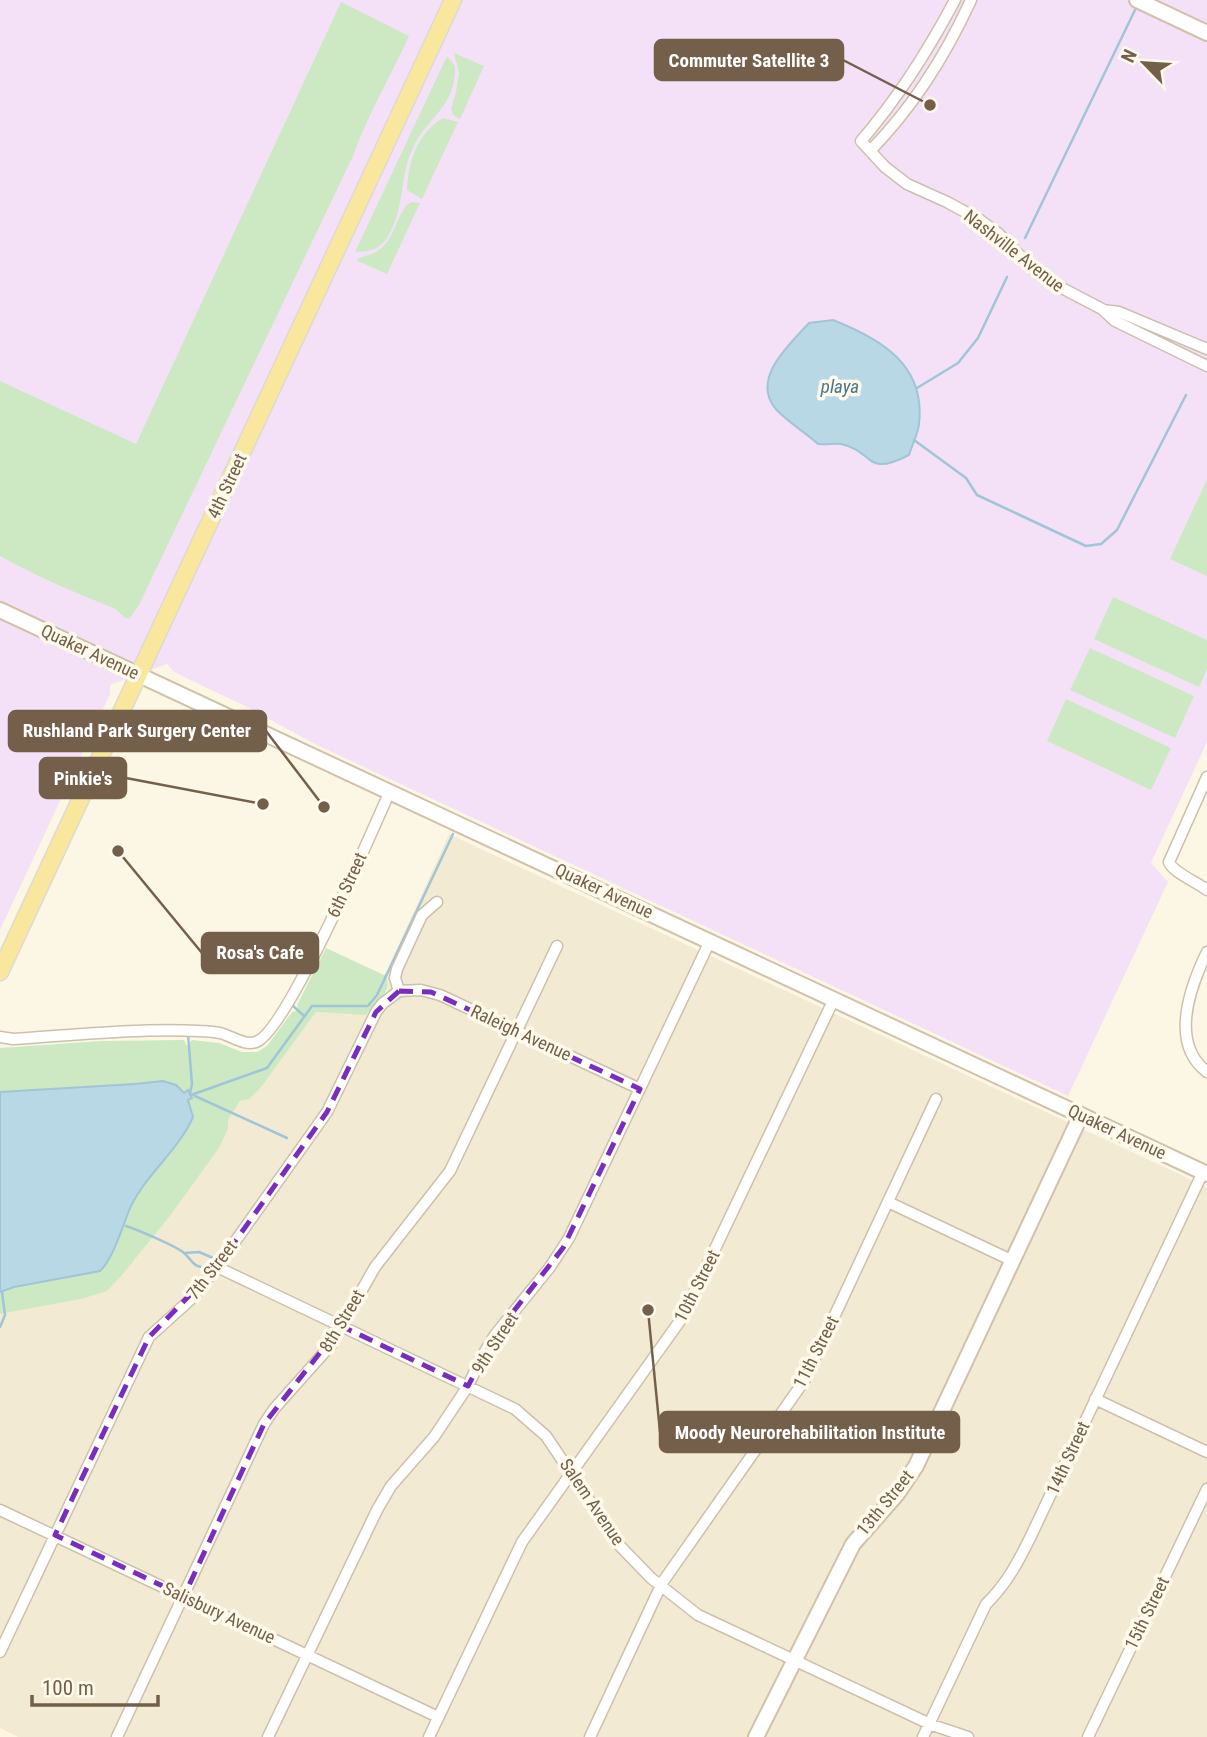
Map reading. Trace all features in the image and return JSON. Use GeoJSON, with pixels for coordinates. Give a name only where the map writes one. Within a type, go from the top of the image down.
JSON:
{"type":"FeatureCollection","features":[{"type":"Feature","properties":{"kind":"main road","name":"4th Street"},"geometry":{"type":"LineString","coordinates":[[0,972],[453,0]]}},
{"type":"Feature","properties":{"kind":"main road"},"geometry":{"type":"LineString","coordinates":[[1137,0],[1207,33]]}},
{"type":"Feature","properties":{"kind":"main road","name":"Quaker Avenue"},"geometry":{"type":"LineString","coordinates":[[0,610],[1205,1173]]}},
{"type":"Feature","properties":{"kind":"main road","name":"13th Street"},"geometry":{"type":"LineString","coordinates":[[756,1737],[852,1544],[897,1494],[916,1466],[1081,1115]]}},
{"type":"Feature","properties":{"kind":"street","name":"Nashville Avenue"},"geometry":{"type":"LineString","coordinates":[[955,0],[919,66],[861,141],[907,184],[980,219],[999,234],[1037,273],[1071,295],[1102,309],[1119,312],[1206,346]]}},
{"type":"Feature","properties":{"kind":"street"},"geometry":{"type":"LineString","coordinates":[[870,151],[916,99],[934,73],[971,0]]}},
{"type":"Feature","properties":{"kind":"street","name":"Nashville Avenue"},"geometry":{"type":"LineString","coordinates":[[1102,309],[1115,321],[1202,364]]}},
{"type":"Feature","properties":{"kind":"street"},"geometry":{"type":"LineString","coordinates":[[1202,364],[1206,346]]}},
{"type":"Feature","properties":{"kind":"street"},"geometry":{"type":"LineString","coordinates":[[1207,777],[1169,858],[1170,867],[1207,890]]}},
{"type":"Feature","properties":{"kind":"street","name":"6th Street"},"geometry":{"type":"LineString","coordinates":[[0,1037],[13,1039],[106,1031],[200,1031],[221,1033],[247,1044],[258,1042],[268,1032],[301,982],[390,791]]}},
{"type":"Feature","properties":{"kind":"street"},"geometry":{"type":"LineString","coordinates":[[399,991],[395,978],[397,968],[422,915],[437,902]]}},
{"type":"Feature","properties":{"kind":"street","name":"9th Street"},"geometry":{"type":"LineString","coordinates":[[268,1737],[391,1486],[434,1437],[468,1386],[495,1335],[563,1248],[710,942]]}},
{"type":"Feature","properties":{"kind":"street","name":"8th Street"},"geometry":{"type":"LineString","coordinates":[[117,1737],[264,1424],[331,1345],[375,1267],[450,1171],[557,946]]}},
{"type":"Feature","properties":{"kind":"street"},"geometry":{"type":"LineString","coordinates":[[1207,953],[1196,976],[1189,1002],[1186,1037],[1188,1050],[1207,1072]]}},
{"type":"Feature","properties":{"kind":"street","name":"Raleigh Avenue"},"geometry":{"type":"LineString","coordinates":[[399,991],[421,990],[440,995],[640,1089]]}},
{"type":"Feature","properties":{"kind":"street","name":"7th Street"},"geometry":{"type":"LineString","coordinates":[[0,1652],[149,1336],[190,1300],[217,1267],[334,1101],[376,1012],[399,991]]}},
{"type":"Feature","properties":{"kind":"street","name":"10th Street"},"geometry":{"type":"LineString","coordinates":[[429,1737],[522,1542],[682,1318],[834,999]]}},
{"type":"Feature","properties":{"kind":"street","name":"11th Street"},"geometry":{"type":"LineString","coordinates":[[590,1737],[660,1586],[804,1381],[936,1099]]}},
{"type":"Feature","properties":{"kind":"street","name":"14th Street"},"geometry":{"type":"LineString","coordinates":[[923,1737],[986,1604],[997,1594],[1016,1567],[1205,1173]]}},
{"type":"Feature","properties":{"kind":"street"},"geometry":{"type":"LineString","coordinates":[[888,1202],[1012,1259]]}},
{"type":"Feature","properties":{"kind":"street","name":"Salem Avenue"},"geometry":{"type":"LineString","coordinates":[[217,1267],[468,1386],[527,1419],[546,1436],[620,1546],[660,1586],[698,1615],[929,1724],[968,1737]]}},
{"type":"Feature","properties":{"kind":"street"},"geometry":{"type":"LineString","coordinates":[[1095,1399],[1207,1452]]}},
{"type":"Feature","properties":{"kind":"street","name":"15th Street"},"geometry":{"type":"LineString","coordinates":[[1088,1737],[1207,1489]]}},
{"type":"Feature","properties":{"kind":"street","name":"Salisbury Avenue"},"geometry":{"type":"LineString","coordinates":[[0,1510],[438,1717]]}},
{"type":"Feature","properties":{"kind":"highlighted area"},"geometry":{"type":"Polygon","coordinates":[[[399,991],[431,992],[640,1089],[563,1248],[495,1335],[468,1386],[341,1326],[264,1424],[184,1596],[55,1535],[149,1337],[217,1267],[327,1112],[376,1012],[399,991]]]}},
{"type":"Feature","properties":{"kind":"shaded area"},"geometry":{"type":"Polygon","coordinates":[[[0,0],[1207,0],[1207,742],[1151,863],[1168,882],[1068,1096],[317,745],[184,677],[167,664],[110,685],[110,694],[0,930],[0,0]]]}},
{"type":"Feature","properties":{"kind":"shaded area"},"geometry":{"type":"Polygon","coordinates":[[[449,834],[1207,1187],[1207,1737],[18,1737],[0,1728],[0,1314],[81,1299],[123,1274],[170,1216],[219,1148],[228,1129],[228,1120],[240,1101],[250,1099],[262,1086],[316,1012],[366,1014],[387,991],[389,983],[386,973],[449,834]]]}},
{"type":"Feature","properties":{"kind":"green space"},"geometry":{"type":"Polygon","coordinates":[[[341,2],[409,36],[139,605],[129,619],[114,608],[0,556],[0,381],[136,444],[341,2]]]}},
{"type":"Feature","properties":{"kind":"green space"},"geometry":{"type":"Polygon","coordinates":[[[454,53],[484,66],[460,119],[453,115],[451,109],[459,73],[454,53]]]}},
{"type":"Feature","properties":{"kind":"green space"},"geometry":{"type":"Polygon","coordinates":[[[447,56],[455,66],[451,92],[412,150],[393,227],[377,248],[355,252],[447,56]]]}},
{"type":"Feature","properties":{"kind":"green space"},"geometry":{"type":"Polygon","coordinates":[[[443,118],[458,122],[422,199],[407,190],[409,169],[420,140],[443,118]]]}},
{"type":"Feature","properties":{"kind":"green space"},"geometry":{"type":"Polygon","coordinates":[[[411,202],[420,203],[387,274],[358,261],[357,259],[376,252],[385,245],[402,211],[411,202]]]}},
{"type":"Feature","properties":{"kind":"green space"},"geometry":{"type":"Polygon","coordinates":[[[1207,479],[1207,576],[1170,559],[1207,479]]]}},
{"type":"Feature","properties":{"kind":"green space"},"geometry":{"type":"Polygon","coordinates":[[[1113,597],[1207,640],[1207,669],[1199,687],[1094,639],[1113,597]]]}},
{"type":"Feature","properties":{"kind":"green space"},"geometry":{"type":"Polygon","coordinates":[[[1090,648],[1194,696],[1175,738],[1070,690],[1090,648]]]}},
{"type":"Feature","properties":{"kind":"green space"},"geometry":{"type":"Polygon","coordinates":[[[1066,699],[1171,748],[1151,790],[1047,741],[1066,699]]]}},
{"type":"Feature","properties":{"kind":"green space"},"geometry":{"type":"Polygon","coordinates":[[[326,948],[384,975],[386,973],[388,986],[383,996],[366,1015],[316,1012],[262,1086],[250,1099],[240,1101],[228,1120],[228,1129],[219,1148],[170,1216],[107,1291],[81,1299],[0,1314],[0,1048],[101,1041],[184,1040],[187,1046],[192,1040],[219,1043],[242,1052],[257,1052],[267,1046],[292,1012],[298,1010],[297,1005],[326,948]]]}},
{"type":"Feature","properties":{"kind":"water","name":"playa"},"geometry":{"type":"Polygon","coordinates":[[[833,320],[883,346],[908,370],[919,403],[918,428],[909,455],[884,464],[871,461],[852,447],[818,444],[775,408],[769,397],[768,385],[776,362],[809,323],[833,320]]]}},
{"type":"Feature","properties":{"kind":"water"},"geometry":{"type":"Polygon","coordinates":[[[163,1081],[176,1085],[184,1093],[188,1090],[192,1098],[188,1100],[193,1117],[178,1142],[134,1200],[109,1260],[100,1271],[0,1292],[0,1092],[163,1081]]]}},
{"type":"Feature","properties":{"kind":"waterway"},"geometry":{"type":"LineString","coordinates":[[1025,238],[1135,10]]}},
{"type":"Feature","properties":{"kind":"waterway"},"geometry":{"type":"LineString","coordinates":[[917,388],[958,363],[978,338],[1007,277]]}},
{"type":"Feature","properties":{"kind":"waterway"},"geometry":{"type":"LineString","coordinates":[[914,440],[966,478],[977,495],[1086,546],[1101,544],[1117,530],[1186,395]]}},
{"type":"Feature","properties":{"kind":"waterway"},"geometry":{"type":"LineString","coordinates":[[191,1095],[267,1068],[312,1006],[368,1006],[377,995],[453,834]]}},
{"type":"Feature","properties":{"kind":"waterway"},"geometry":{"type":"LineString","coordinates":[[291,1004],[304,1016]]}},
{"type":"Feature","properties":{"kind":"waterway"},"geometry":{"type":"LineString","coordinates":[[188,1034],[192,1084],[190,1093]]}},
{"type":"Feature","properties":{"kind":"waterway"},"geometry":{"type":"LineString","coordinates":[[195,1096],[287,1138]]}},
{"type":"Feature","properties":{"kind":"waterway"},"geometry":{"type":"LineString","coordinates":[[126,1226],[173,1246],[196,1265],[207,1267],[211,1271]]}},
{"type":"Feature","properties":{"kind":"waterway"},"geometry":{"type":"LineString","coordinates":[[185,1253],[199,1252],[218,1260]]}},
{"type":"Feature","properties":{"kind":"waterway"},"geometry":{"type":"LineString","coordinates":[[0,1327],[5,1315],[2,1292]]}},
{"type":"Feature","properties":{"kind":"place","name":"Commuter Satellite 3"},"geometry":{"type":"Point","coordinates":[930,105]}},
{"type":"Feature","properties":{"kind":"place","name":"Pinkie's"},"geometry":{"type":"Point","coordinates":[263,804]}},
{"type":"Feature","properties":{"kind":"place","name":"Rushland Park Surgery Center"},"geometry":{"type":"Point","coordinates":[324,807]}},
{"type":"Feature","properties":{"kind":"place","name":"Rosa's Cafe"},"geometry":{"type":"Point","coordinates":[118,851]}},
{"type":"Feature","properties":{"kind":"place","name":"Moody Neurorehabilitation Institute"},"geometry":{"type":"Point","coordinates":[648,1310]}}]}
